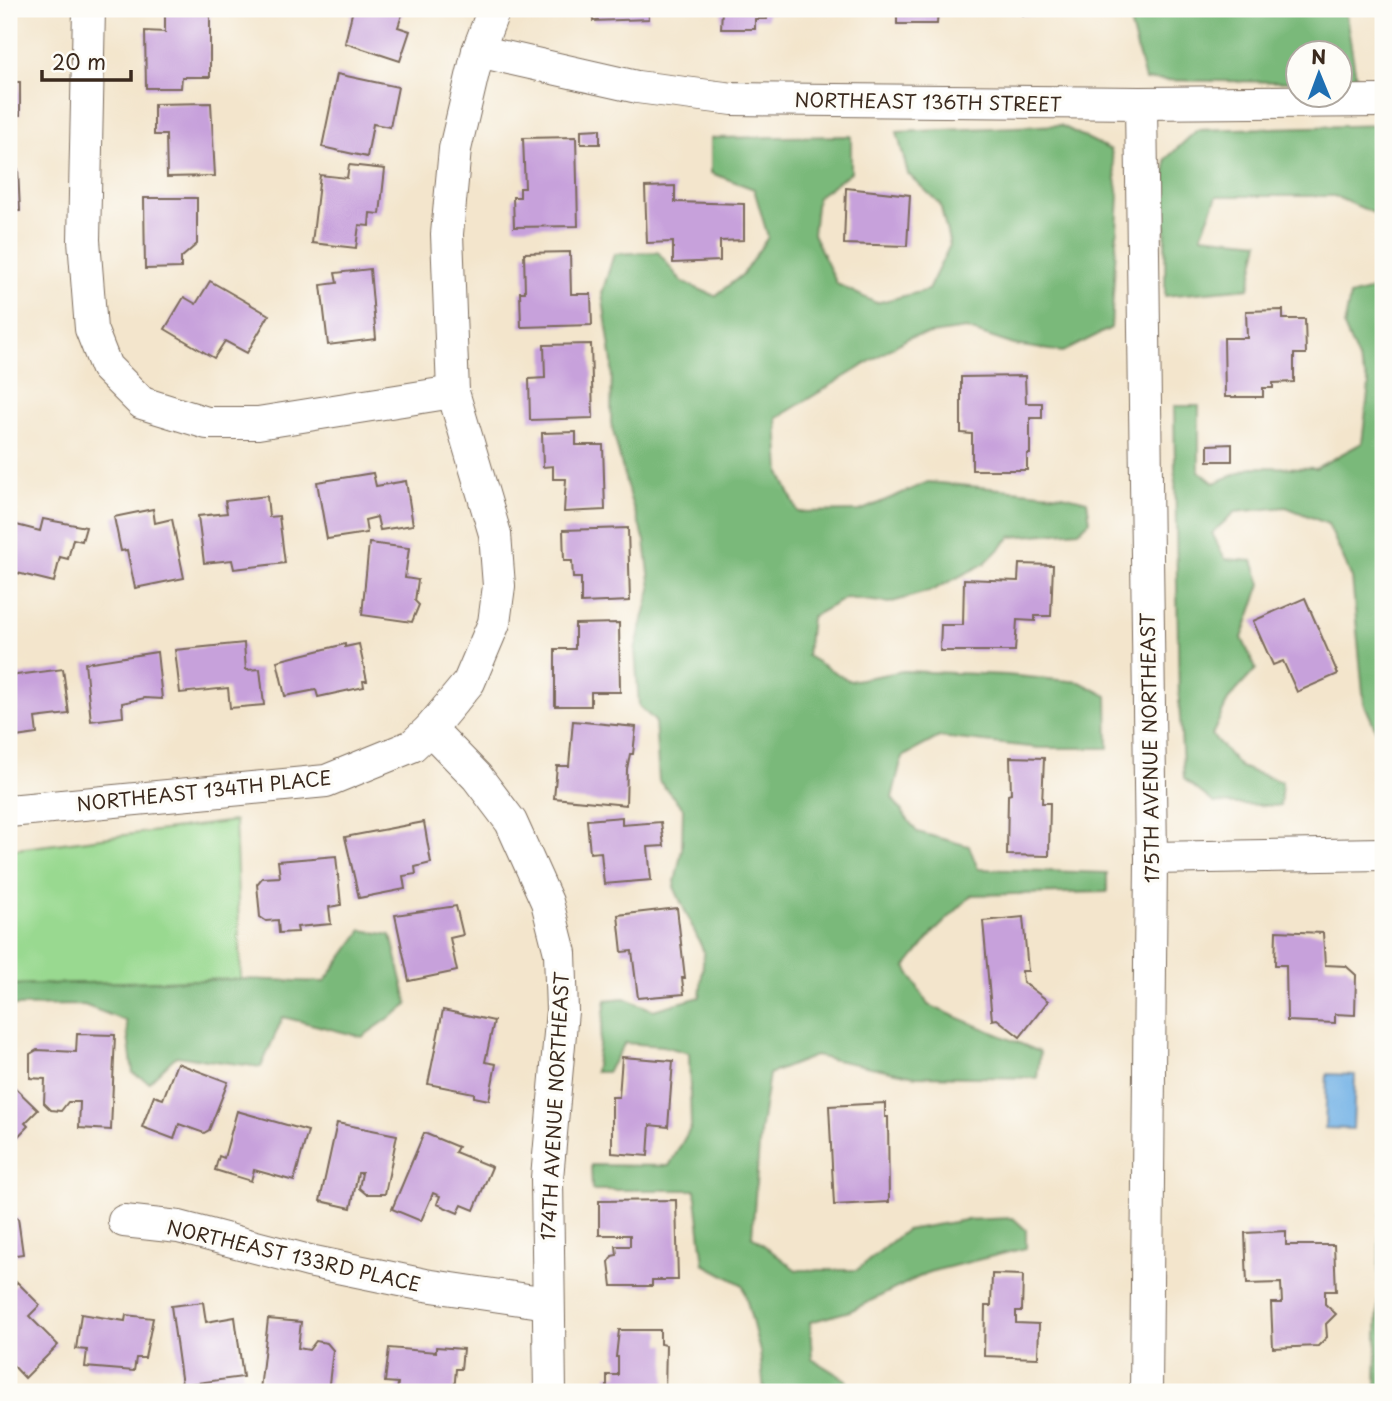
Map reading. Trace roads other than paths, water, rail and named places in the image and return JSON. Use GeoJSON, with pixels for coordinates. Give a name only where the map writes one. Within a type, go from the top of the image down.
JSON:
{"type":"FeatureCollection","features":[{"type":"Feature","properties":{"kind":"street"},"geometry":{"type":"LineString","coordinates":[[89,9],[83,240],[91,330],[106,367],[142,403],[207,423],[258,423],[453,392]]}},
{"type":"Feature","properties":{"kind":"street"},"geometry":{"type":"LineString","coordinates":[[430,729],[469,682],[494,623],[499,586],[495,534],[453,392],[447,234],[455,149],[478,51],[494,9]]}},
{"type":"Feature","properties":{"kind":"street","name":"NORTHEAST 136TH STREET"},"geometry":{"type":"LineString","coordinates":[[478,51],[637,87],[733,99],[1141,103],[1383,101]]}},
{"type":"Feature","properties":{"kind":"street","name":"175TH AVENUE NORTHEAST"},"geometry":{"type":"LineString","coordinates":[[1141,103],[1150,858],[1146,1392]]}},
{"type":"Feature","properties":{"kind":"street","name":"NORTHEAST 134TH PLACE"},"geometry":{"type":"LineString","coordinates":[[9,811],[326,780],[412,746],[430,729]]}},
{"type":"Feature","properties":{"kind":"street","name":"174TH AVENUE NORTHEAST"},"geometry":{"type":"LineString","coordinates":[[430,729],[477,777],[512,822],[548,902],[560,953],[562,1011],[547,1178],[550,1392]]}},
{"type":"Feature","properties":{"kind":"street"},"geometry":{"type":"LineString","coordinates":[[1150,858],[1383,854]]}},
{"type":"Feature","properties":{"kind":"street","name":"NORTHEAST 133RD PLACE"},"geometry":{"type":"LineString","coordinates":[[124,1221],[179,1227],[309,1261],[425,1285],[548,1303]]}},
{"type":"Feature","properties":{"kind":"water"},"geometry":{"type":"Polygon","coordinates":[[[1327,1074],[1355,1075],[1353,1129],[1325,1128],[1327,1074]]]}}]}
